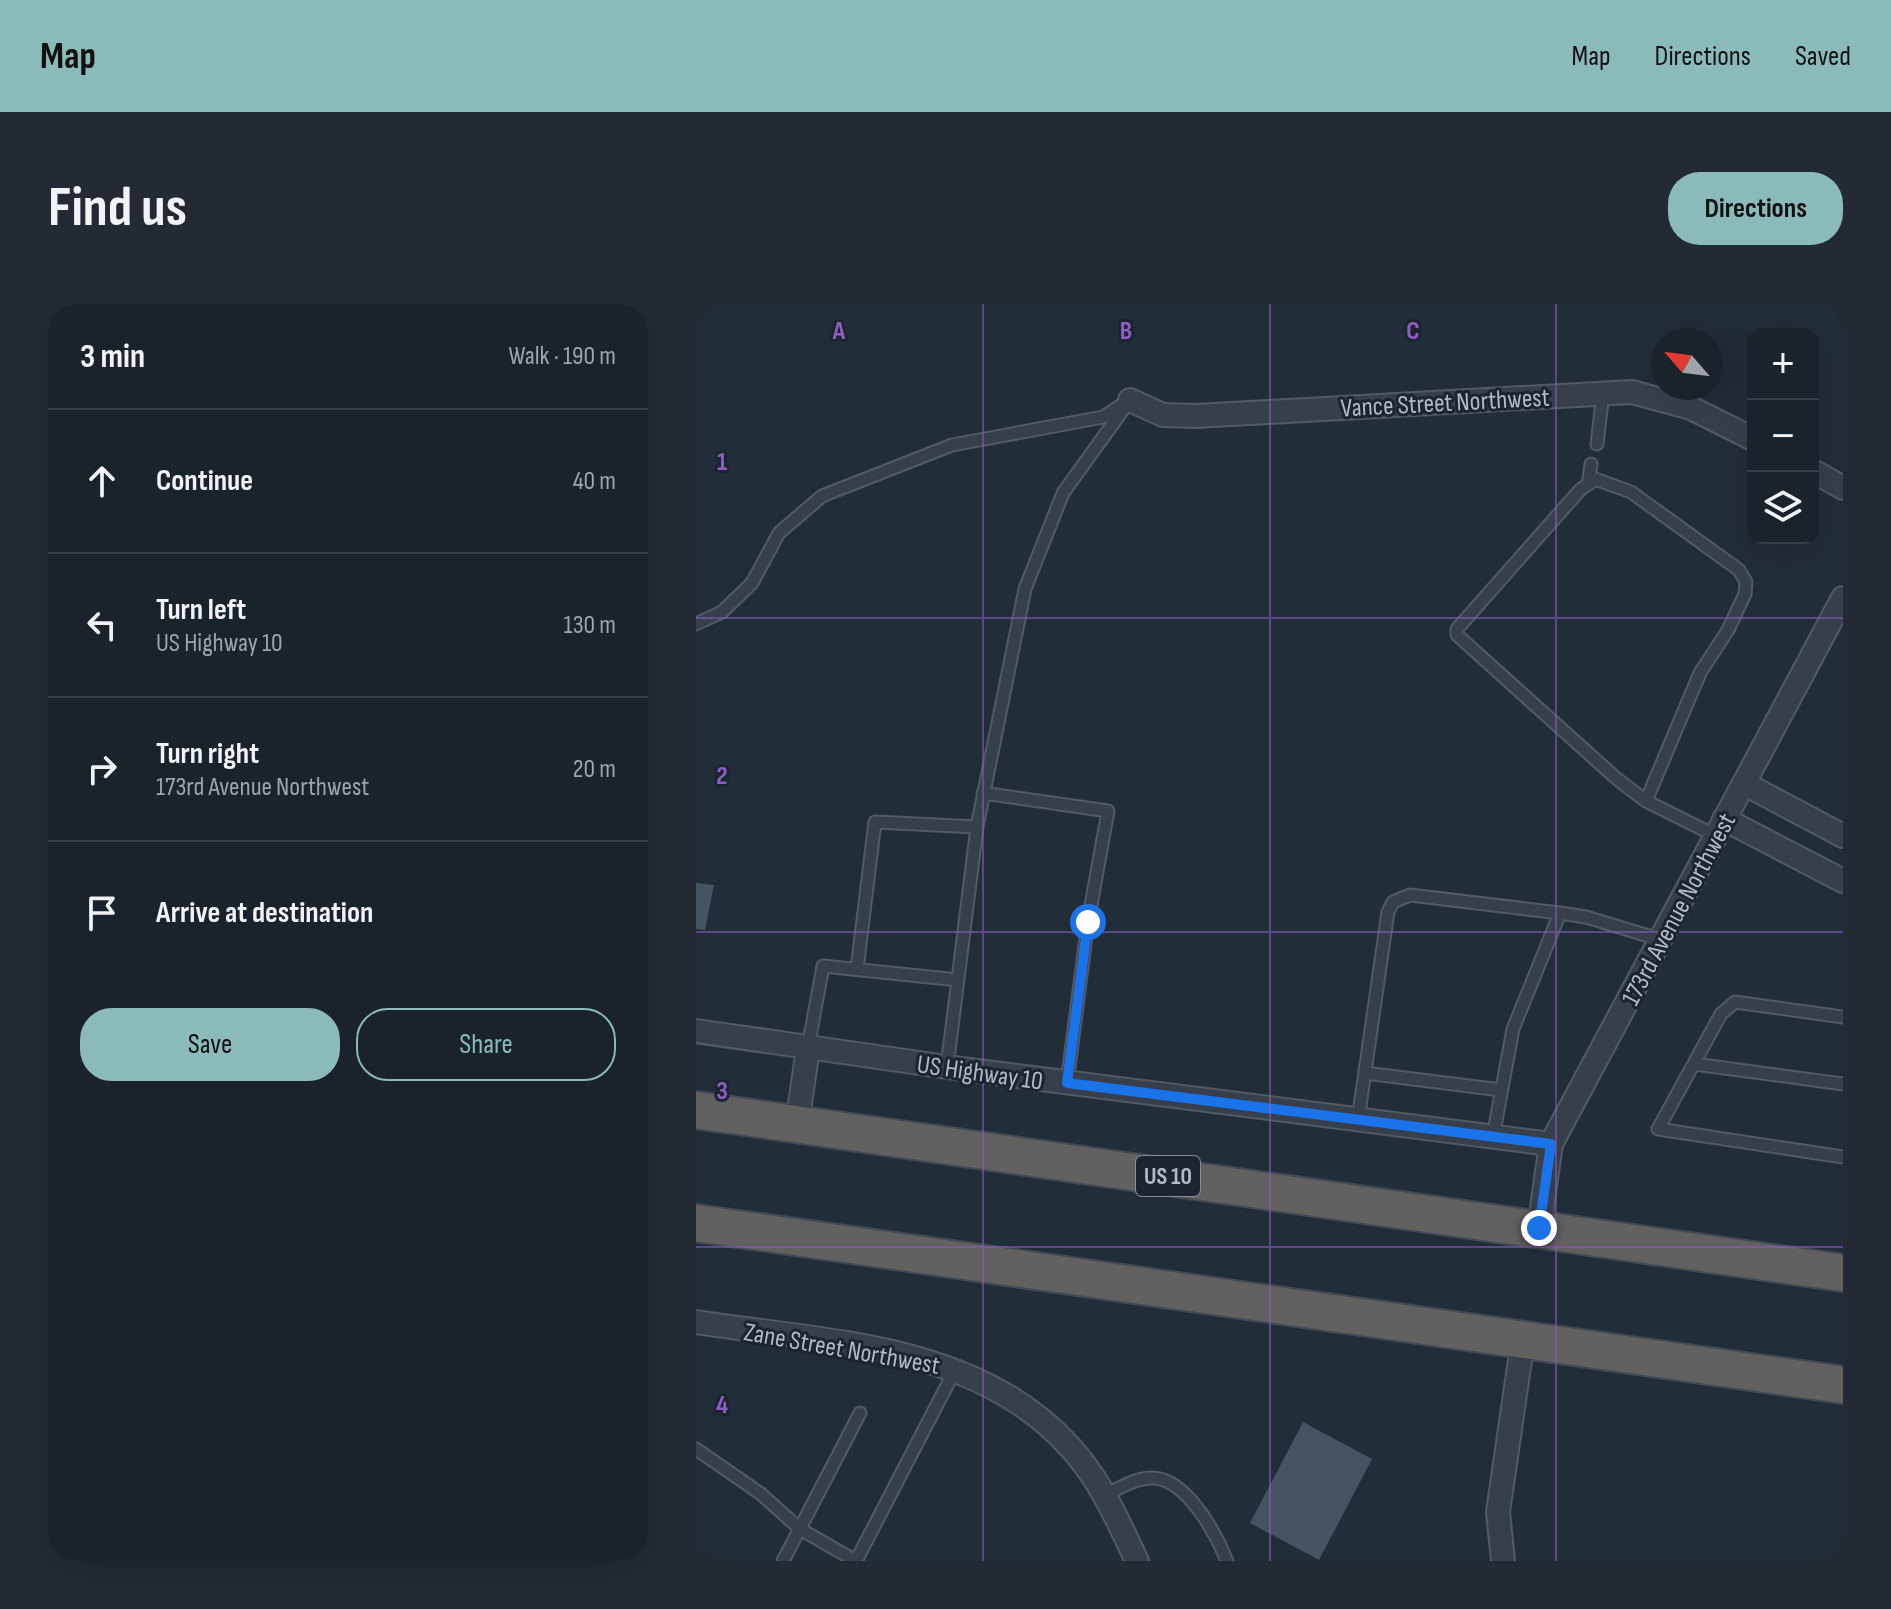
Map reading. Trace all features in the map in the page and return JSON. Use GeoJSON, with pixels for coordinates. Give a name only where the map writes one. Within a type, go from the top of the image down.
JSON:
{"type":"FeatureCollection","features":[{"type":"Feature","properties":{"kind":"highway","name":"US 10"},"geometry":{"type":"LineString","coordinates":[[696,1110],[1843,1273]]}},
{"type":"Feature","properties":{"kind":"highway"},"geometry":{"type":"LineString","coordinates":[[696,1223],[1843,1385]]}},
{"type":"Feature","properties":{"kind":"street","name":"Vance Street Northwest"},"geometry":{"type":"LineString","coordinates":[[1130,400],[1163,415],[1196,416],[1632,392],[1691,408],[1747,436]]}},
{"type":"Feature","properties":{"kind":"street"},"geometry":{"type":"LineString","coordinates":[[1815,472],[1843,488]]}},
{"type":"Feature","properties":{"kind":"street","name":"173rd Avenue Northwest"},"geometry":{"type":"LineString","coordinates":[[1539,1228],[1551,1144],[1843,598]]}},
{"type":"Feature","properties":{"kind":"street"},"geometry":{"type":"LineString","coordinates":[[1745,784],[1843,836]]}},
{"type":"Feature","properties":{"kind":"street"},"geometry":{"type":"LineString","coordinates":[[1720,827],[1843,881]]}},
{"type":"Feature","properties":{"kind":"street","name":"US Highway 10"},"geometry":{"type":"LineString","coordinates":[[696,1031],[1067,1083],[1551,1144]]}},
{"type":"Feature","properties":{"kind":"street"},"geometry":{"type":"LineString","coordinates":[[797,1125],[808,1048]]}},
{"type":"Feature","properties":{"kind":"street","name":"Zane Street Northwest"},"geometry":{"type":"LineString","coordinates":[[696,1322],[893,1353],[956,1370],[1006,1394],[1039,1417],[1069,1445],[1104,1495],[1137,1561]]}},
{"type":"Feature","properties":{"kind":"street"},"geometry":{"type":"LineString","coordinates":[[1503,1561],[1498,1512],[1523,1339]]}},
{"type":"Feature","properties":{"kind":"lane"},"geometry":{"type":"LineString","coordinates":[[1597,444],[1603,393]]}},
{"type":"Feature","properties":{"kind":"lane"},"geometry":{"type":"LineString","coordinates":[[696,624],[722,612],[752,583],[779,533],[822,496],[952,445],[1103,417],[1130,400]]}},
{"type":"Feature","properties":{"kind":"lane"},"geometry":{"type":"LineString","coordinates":[[947,1067],[977,827],[1016,629],[1033,562],[1063,493],[1130,400]]}},
{"type":"Feature","properties":{"kind":"lane"},"geometry":{"type":"LineString","coordinates":[[1591,464],[1589,480],[1457,629],[1457,635],[1646,801],[1720,827]]}},
{"type":"Feature","properties":{"kind":"lane"},"geometry":{"type":"LineString","coordinates":[[1589,480],[1607,481],[1631,492],[1739,570],[1746,582],[1745,594],[1728,630],[1700,673],[1646,801]]}},
{"type":"Feature","properties":{"kind":"lane"},"geometry":{"type":"LineString","coordinates":[[983,793],[1108,811],[1088,922],[1067,1083]]}},
{"type":"Feature","properties":{"kind":"lane"},"geometry":{"type":"LineString","coordinates":[[857,969],[875,822],[977,827]]}},
{"type":"Feature","properties":{"kind":"lane"},"geometry":{"type":"LineString","coordinates":[[1358,1120],[1388,912],[1393,902],[1410,895],[1560,913],[1586,917],[1662,940]]}},
{"type":"Feature","properties":{"kind":"lane"},"geometry":{"type":"LineString","coordinates":[[1493,1137],[1513,1029],[1560,913]]}},
{"type":"Feature","properties":{"kind":"lane"},"geometry":{"type":"LineString","coordinates":[[808,1048],[823,966],[958,980]]}},
{"type":"Feature","properties":{"kind":"lane"},"geometry":{"type":"LineString","coordinates":[[1843,1017],[1735,1002],[1721,1014],[1658,1129],[1843,1157]]}},
{"type":"Feature","properties":{"kind":"lane"},"geometry":{"type":"LineString","coordinates":[[1694,1064],[1843,1084]]}},
{"type":"Feature","properties":{"kind":"lane"},"geometry":{"type":"LineString","coordinates":[[1365,1073],[1501,1090]]}},
{"type":"Feature","properties":{"kind":"lane"},"geometry":{"type":"LineString","coordinates":[[696,1449],[761,1494],[800,1529],[856,1561],[956,1370]]}},
{"type":"Feature","properties":{"kind":"lane"},"geometry":{"type":"LineString","coordinates":[[783,1561],[860,1413]]}},
{"type":"Feature","properties":{"kind":"lane"},"geometry":{"type":"LineString","coordinates":[[1104,1495],[1136,1481],[1154,1478],[1172,1485],[1192,1502],[1217,1535],[1227,1561]]}},
{"type":"Feature","properties":{"kind":"building"},"geometry":{"type":"Polygon","coordinates":[[[696,883],[714,885],[705,930],[696,929],[696,883]]]}},
{"type":"Feature","properties":{"kind":"building"},"geometry":{"type":"Polygon","coordinates":[[[1303,1422],[1372,1459],[1319,1560],[1250,1523],[1303,1422]]]}},
{"type":"Feature","properties":{"kind":"route"},"geometry":{"type":"LineString","coordinates":[[1088,922],[1067,1083],[1551,1144],[1539,1228]]}}]}
